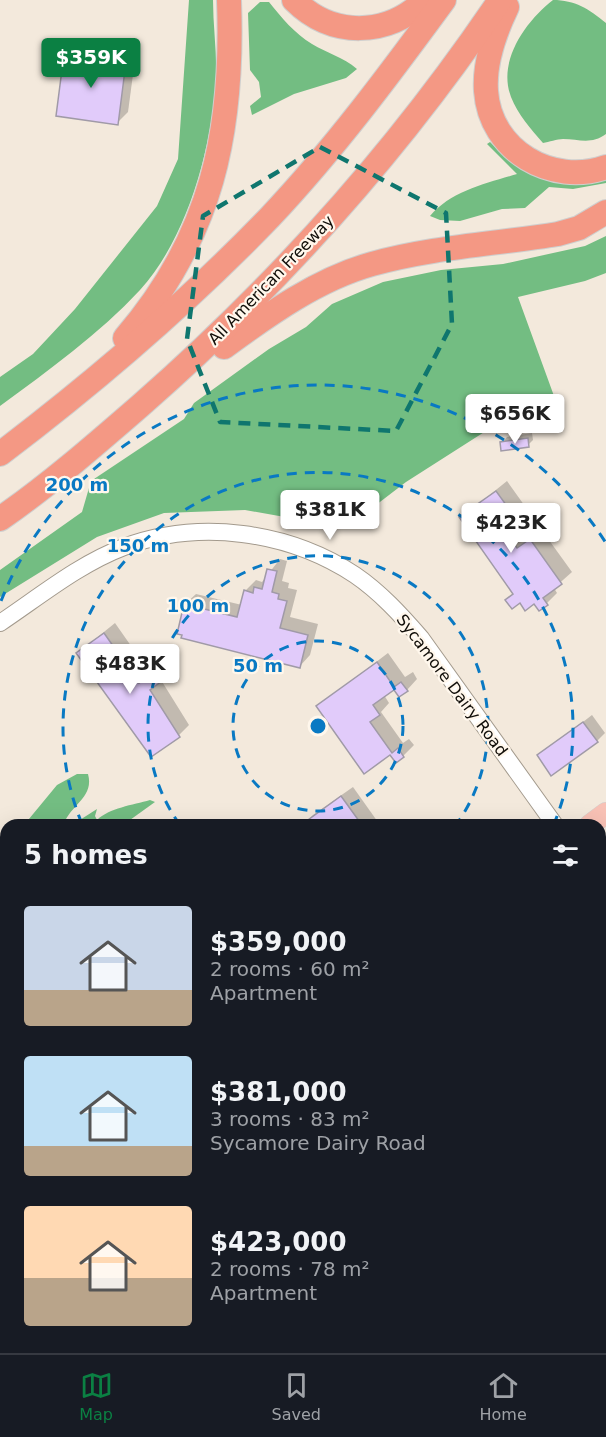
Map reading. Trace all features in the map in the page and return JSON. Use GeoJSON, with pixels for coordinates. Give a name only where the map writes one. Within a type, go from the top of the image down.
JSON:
{"type":"FeatureCollection","features":[{"type":"Feature","properties":{"kind":"highway"},"geometry":{"type":"LineString","coordinates":[[56,410],[141,320],[163,289],[198,225],[216,162],[225,114],[229,0]]}},
{"type":"Feature","properties":{"kind":"highway"},"geometry":{"type":"LineString","coordinates":[[294,0],[322,21],[354,29],[386,25],[410,13],[425,0]]}},
{"type":"Feature","properties":{"kind":"highway"},"geometry":{"type":"LineString","coordinates":[[0,454],[178,309],[272,215],[353,121],[444,0]]}},
{"type":"Feature","properties":{"kind":"highway","name":"All American Freeway"},"geometry":{"type":"LineString","coordinates":[[0,519],[112,431],[235,320],[313,239],[396,142],[500,0]]}},
{"type":"Feature","properties":{"kind":"highway"},"geometry":{"type":"LineString","coordinates":[[510,0],[492,48],[486,75],[489,108],[500,133],[522,157],[546,169],[579,173],[606,167]]}},
{"type":"Feature","properties":{"kind":"highway"},"geometry":{"type":"LineString","coordinates":[[112,431],[274,311],[324,283],[370,265],[422,252],[537,237],[579,228],[606,212]]}},
{"type":"Feature","properties":{"kind":"street","name":"Sycamore Dairy Road"},"geometry":{"type":"LineString","coordinates":[[0,623],[104,556],[123,547],[164,536],[225,532],[265,538],[303,549],[356,576],[403,617],[427,646],[551,819]]}},
{"type":"Feature","properties":{"kind":"highlighted area"},"geometry":{"type":"Polygon","coordinates":[[[320,147],[446,213],[452,324],[396,431],[220,422],[187,339],[203,216],[320,147]]]}},
{"type":"Feature","properties":{"kind":"green space"},"geometry":{"type":"Polygon","coordinates":[[[189,0],[213,0],[216,78],[214,105],[203,161],[184,218],[172,244],[157,269],[140,290],[108,322],[0,406],[0,377],[33,354],[75,309],[157,206],[178,159],[189,0]]]}},
{"type":"Feature","properties":{"kind":"green space"},"geometry":{"type":"Polygon","coordinates":[[[553,0],[581,6],[606,23],[606,134],[595,139],[585,141],[561,139],[543,143],[521,116],[511,97],[508,70],[511,56],[524,30],[553,0]]]}},
{"type":"Feature","properties":{"kind":"green space"},"geometry":{"type":"Polygon","coordinates":[[[260,2],[269,2],[306,40],[357,69],[346,78],[294,94],[252,115],[250,106],[261,97],[259,82],[250,70],[248,13],[260,2]]]}},
{"type":"Feature","properties":{"kind":"green space"},"geometry":{"type":"Polygon","coordinates":[[[490,142],[516,165],[543,179],[572,183],[606,178],[606,183],[573,189],[549,187],[525,208],[502,209],[460,221],[440,220],[430,216],[448,200],[459,194],[517,174],[487,144],[490,142]]]}},
{"type":"Feature","properties":{"kind":"green space"},"geometry":{"type":"Polygon","coordinates":[[[606,236],[606,273],[585,281],[518,297],[562,418],[489,429],[406,482],[346,528],[245,510],[164,513],[97,537],[0,597],[0,570],[82,512],[91,481],[184,419],[194,403],[269,349],[306,327],[332,304],[383,282],[441,270],[503,264],[585,246],[606,236]]]}},
{"type":"Feature","properties":{"kind":"green space"},"geometry":{"type":"Polygon","coordinates":[[[77,774],[88,774],[86,794],[66,819],[29,819],[57,785],[77,774]]]}},
{"type":"Feature","properties":{"kind":"green space"},"geometry":{"type":"Polygon","coordinates":[[[150,800],[155,802],[131,819],[98,819],[115,810],[150,800]]]}},
{"type":"Feature","properties":{"kind":"green space"},"geometry":{"type":"Polygon","coordinates":[[[97,809],[96,819],[81,819],[97,809]]]}},
{"type":"Feature","properties":{"kind":"building"},"geometry":{"type":"Polygon","coordinates":[[[64,54],[126,62],[118,125],[56,116],[64,54]]]}},
{"type":"Feature","properties":{"kind":"building"},"geometry":{"type":"Polygon","coordinates":[[[528,438],[529,447],[501,451],[500,442],[528,438]]]}},
{"type":"Feature","properties":{"kind":"building"},"geometry":{"type":"Polygon","coordinates":[[[496,491],[517,520],[504,530],[517,548],[530,539],[562,584],[543,598],[548,605],[539,611],[534,604],[525,611],[520,603],[512,609],[505,600],[513,594],[459,517],[496,491]]]}},
{"type":"Feature","properties":{"kind":"building"},"geometry":{"type":"Polygon","coordinates":[[[267,569],[277,571],[272,592],[279,594],[278,599],[287,601],[280,628],[308,635],[300,668],[181,638],[182,635],[177,634],[184,604],[237,617],[244,590],[253,593],[254,587],[262,589],[267,569]]]}},
{"type":"Feature","properties":{"kind":"building"},"geometry":{"type":"Polygon","coordinates":[[[104,633],[139,683],[159,668],[166,678],[150,690],[180,737],[151,757],[76,653],[104,633]]]}},
{"type":"Feature","properties":{"kind":"building"},"geometry":{"type":"Polygon","coordinates":[[[377,662],[394,687],[401,682],[408,691],[399,697],[394,690],[373,705],[380,715],[370,722],[392,753],[398,748],[404,757],[396,763],[390,755],[364,774],[316,706],[377,662]]]}},
{"type":"Feature","properties":{"kind":"building"},"geometry":{"type":"Polygon","coordinates":[[[583,722],[598,742],[551,776],[537,755],[583,722]]]}},
{"type":"Feature","properties":{"kind":"building"},"geometry":{"type":"Polygon","coordinates":[[[341,796],[358,819],[309,819],[341,796]]]}}]}
